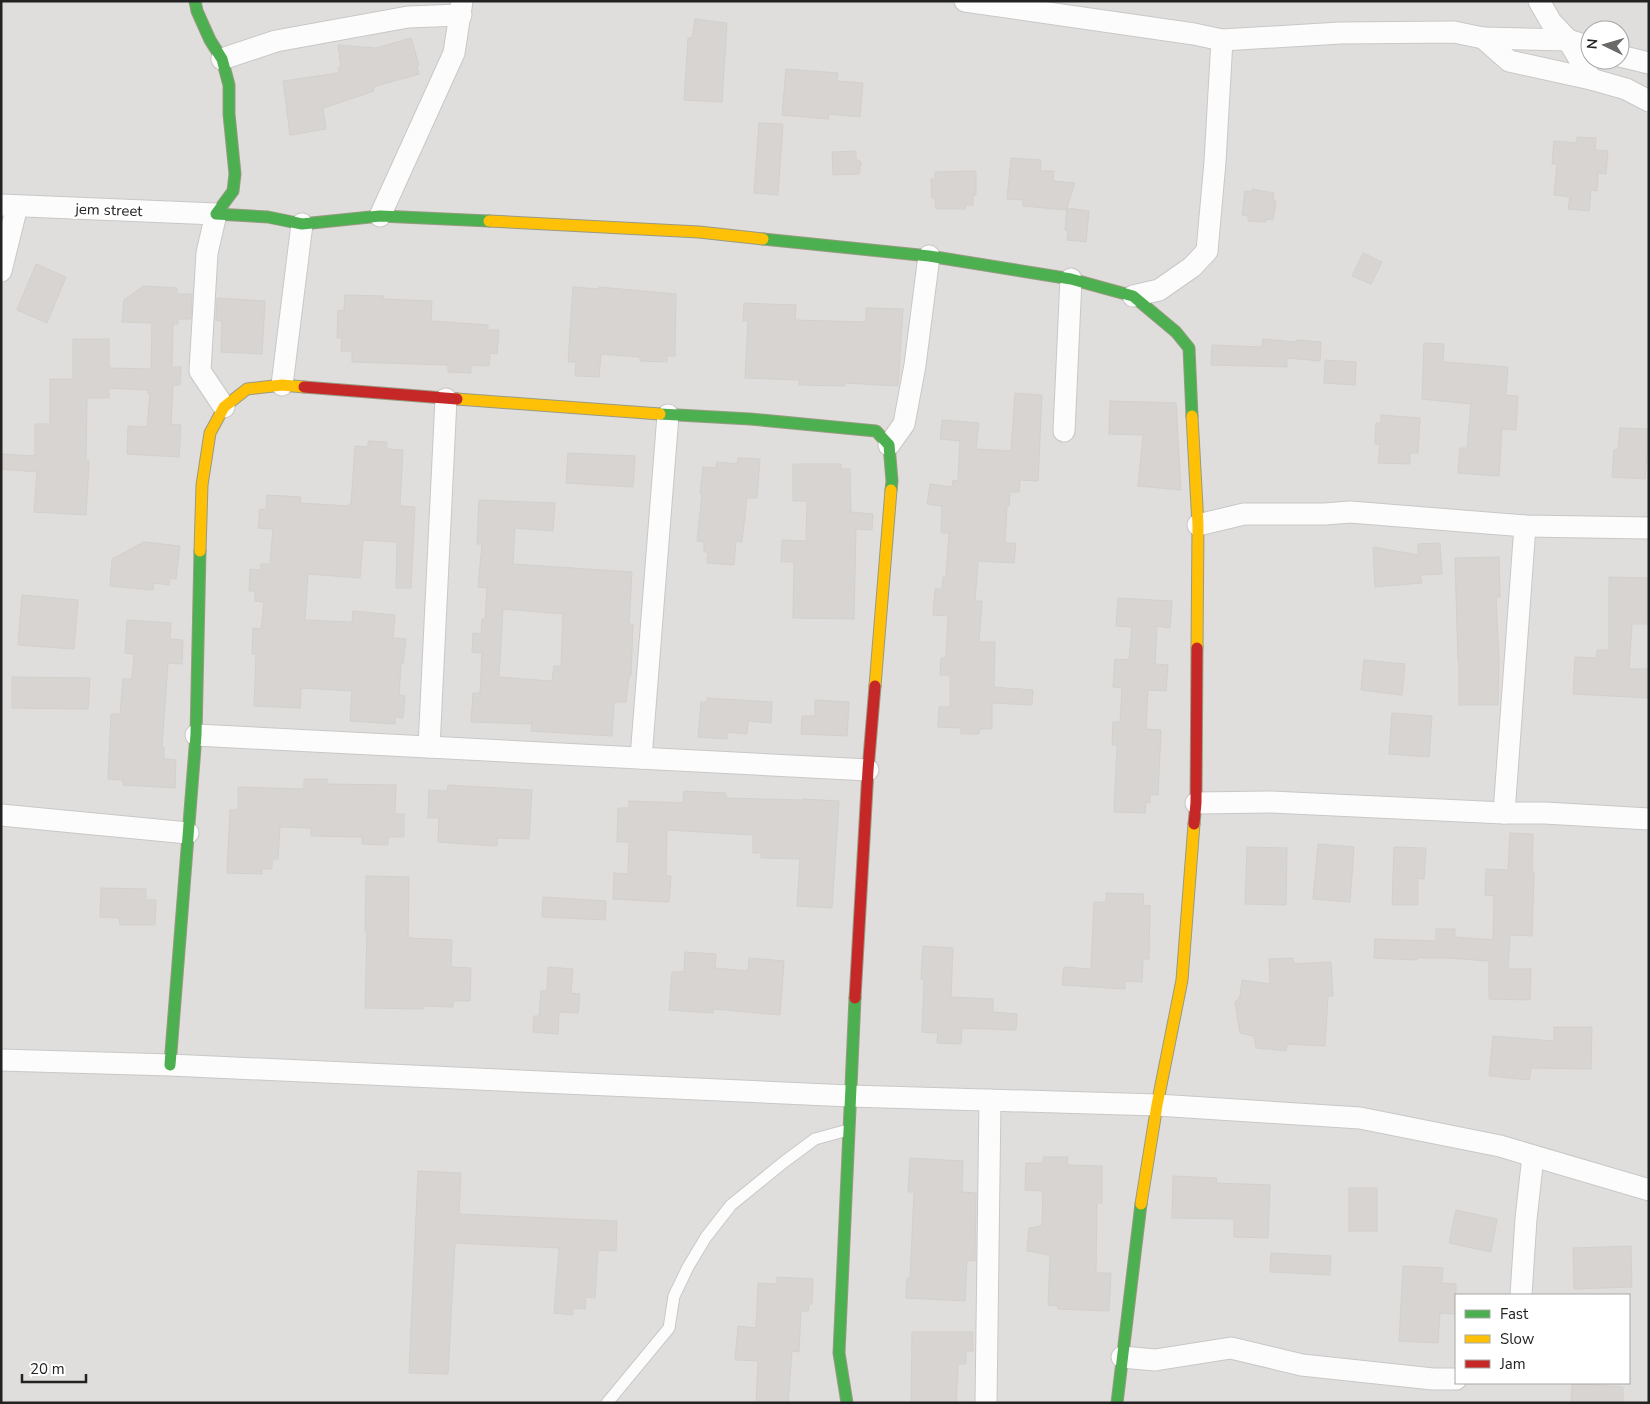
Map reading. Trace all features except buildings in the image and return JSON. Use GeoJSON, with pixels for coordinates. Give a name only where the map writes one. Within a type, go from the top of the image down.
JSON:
{"type":"FeatureCollection","features":[{"type":"Feature","properties":{"kind":"street"},"geometry":{"type":"LineString","coordinates":[[195,1],[197,11],[210,40],[222,59],[229,85],[229,114],[235,174],[233,191],[216,214],[208,253],[200,371],[224,407]]}},
{"type":"Feature","properties":{"kind":"street"},"geometry":{"type":"LineString","coordinates":[[965,1],[1194,34],[1222,40],[1340,33],[1454,32],[1483,38],[1568,40],[1580,44]]}},
{"type":"Feature","properties":{"kind":"street"},"geometry":{"type":"LineString","coordinates":[[1539,1],[1551,22],[1568,40],[1591,79]]}},
{"type":"Feature","properties":{"kind":"street"},"geometry":{"type":"LineString","coordinates":[[222,59],[285,39],[462,8],[454,53],[380,216]]}},
{"type":"Feature","properties":{"kind":"street"},"geometry":{"type":"LineString","coordinates":[[1483,38],[1509,60],[1626,89],[1649,101]]}},
{"type":"Feature","properties":{"kind":"street"},"geometry":{"type":"LineString","coordinates":[[1133,296],[1159,290],[1192,267],[1207,251],[1215,162],[1222,40]]}},
{"type":"Feature","properties":{"kind":"street"},"geometry":{"type":"LineString","coordinates":[[1630,58],[1649,63]]}},
{"type":"Feature","properties":{"kind":"street"},"geometry":{"type":"LineString","coordinates":[[1,271],[9,206]]}},
{"type":"Feature","properties":{"kind":"street","name":"jem street"},"geometry":{"type":"LineString","coordinates":[[9,206],[216,214]]}},
{"type":"Feature","properties":{"kind":"street"},"geometry":{"type":"LineString","coordinates":[[216,214],[268,218],[302,224],[380,216],[699,232],[929,256],[1071,279],[1133,296],[1176,332],[1189,348],[1198,525],[1196,803],[1182,980],[1157,1105],[1141,1206],[1117,1403]]}},
{"type":"Feature","properties":{"kind":"street"},"geometry":{"type":"LineString","coordinates":[[282,385],[302,224]]}},
{"type":"Feature","properties":{"kind":"street"},"geometry":{"type":"LineString","coordinates":[[889,445],[904,424],[929,256]]}},
{"type":"Feature","properties":{"kind":"street"},"geometry":{"type":"LineString","coordinates":[[1064,431],[1071,279]]}},
{"type":"Feature","properties":{"kind":"street"},"geometry":{"type":"LineString","coordinates":[[170,1065],[196,735],[202,485],[210,432],[224,407],[247,389],[282,385],[446,399],[750,419],[876,431],[889,445],[892,481],[877,642],[868,770],[850,1096],[839,1354],[847,1403]]}},
{"type":"Feature","properties":{"kind":"street"},"geometry":{"type":"LineString","coordinates":[[429,747],[446,399]]}},
{"type":"Feature","properties":{"kind":"street"},"geometry":{"type":"LineString","coordinates":[[640,758],[668,415]]}},
{"type":"Feature","properties":{"kind":"street"},"geometry":{"type":"LineString","coordinates":[[1198,525],[1244,514],[1325,514],[1350,512],[1524,526],[1649,528]]}},
{"type":"Feature","properties":{"kind":"street"},"geometry":{"type":"LineString","coordinates":[[1504,813],[1524,526]]}},
{"type":"Feature","properties":{"kind":"street"},"geometry":{"type":"LineString","coordinates":[[196,735],[868,770]]}},
{"type":"Feature","properties":{"kind":"street"},"geometry":{"type":"LineString","coordinates":[[1196,803],[1270,802],[1649,819]]}},
{"type":"Feature","properties":{"kind":"street"},"geometry":{"type":"LineString","coordinates":[[1,815],[188,833]]}},
{"type":"Feature","properties":{"kind":"street"},"geometry":{"type":"LineString","coordinates":[[1,1060],[170,1065],[850,1096],[1157,1105],[1360,1118],[1500,1146],[1649,1190]]}},
{"type":"Feature","properties":{"kind":"street"},"geometry":{"type":"LineString","coordinates":[[986,1403],[990,1100]]}},
{"type":"Feature","properties":{"kind":"street"},"geometry":{"type":"LineString","coordinates":[[1521,1294],[1526,1219],[1533,1156]]}},
{"type":"Feature","properties":{"kind":"street"},"geometry":{"type":"LineString","coordinates":[[1122,1357],[1155,1360],[1231,1348],[1302,1366],[1433,1379],[1455,1378]]}},
{"type":"Feature","properties":{"kind":"lane"},"geometry":{"type":"LineString","coordinates":[[607,1403],[669,1328],[674,1296],[685,1274],[706,1237],[731,1205],[815,1138],[849,1130]]}},
{"type":"Feature","properties":{"kind":"shaded area"},"geometry":{"type":"Polygon","coordinates":[[[1,1],[1649,1],[1649,1403],[1,1403],[1,1]]]}},
{"type":"Feature","properties":{"kind":"traffic: fast"},"geometry":{"type":"LineString","coordinates":[[195,1],[197,11],[210,40],[222,59],[229,85],[229,114],[235,174],[233,191],[216,214],[268,217],[302,224],[380,216],[489,221]]}},
{"type":"Feature","properties":{"kind":"traffic: fast"},"geometry":{"type":"LineString","coordinates":[[763,239],[929,256],[1071,279],[1133,296],[1176,332],[1189,348],[1192,416]]}},
{"type":"Feature","properties":{"kind":"traffic: fast"},"geometry":{"type":"LineString","coordinates":[[660,414],[750,419],[876,431],[889,445],[891,490]]}},
{"type":"Feature","properties":{"kind":"traffic: fast"},"geometry":{"type":"LineString","coordinates":[[170,1065],[196,735],[200,551]]}},
{"type":"Feature","properties":{"kind":"traffic: fast"},"geometry":{"type":"LineString","coordinates":[[847,1403],[839,1353],[855,998]]}},
{"type":"Feature","properties":{"kind":"traffic: fast"},"geometry":{"type":"LineString","coordinates":[[1117,1403],[1141,1204]]}},
{"type":"Feature","properties":{"kind":"traffic: slow"},"geometry":{"type":"LineString","coordinates":[[489,221],[699,232],[763,239]]}},
{"type":"Feature","properties":{"kind":"traffic: slow"},"geometry":{"type":"LineString","coordinates":[[200,551],[202,485],[210,433],[224,407],[247,389],[282,385],[304,387]]}},
{"type":"Feature","properties":{"kind":"traffic: slow"},"geometry":{"type":"LineString","coordinates":[[457,399],[660,414]]}},
{"type":"Feature","properties":{"kind":"traffic: slow"},"geometry":{"type":"LineString","coordinates":[[1192,416],[1198,525],[1197,648]]}},
{"type":"Feature","properties":{"kind":"traffic: slow"},"geometry":{"type":"LineString","coordinates":[[875,686],[891,490]]}},
{"type":"Feature","properties":{"kind":"traffic: slow"},"geometry":{"type":"LineString","coordinates":[[1141,1204],[1157,1105],[1182,980],[1194,824]]}},
{"type":"Feature","properties":{"kind":"traffic: jam"},"geometry":{"type":"LineString","coordinates":[[304,387],[457,399]]}},
{"type":"Feature","properties":{"kind":"traffic: jam"},"geometry":{"type":"LineString","coordinates":[[1194,824],[1196,803],[1197,648]]}},
{"type":"Feature","properties":{"kind":"traffic: jam"},"geometry":{"type":"LineString","coordinates":[[855,998],[868,770],[875,686]]}}]}
